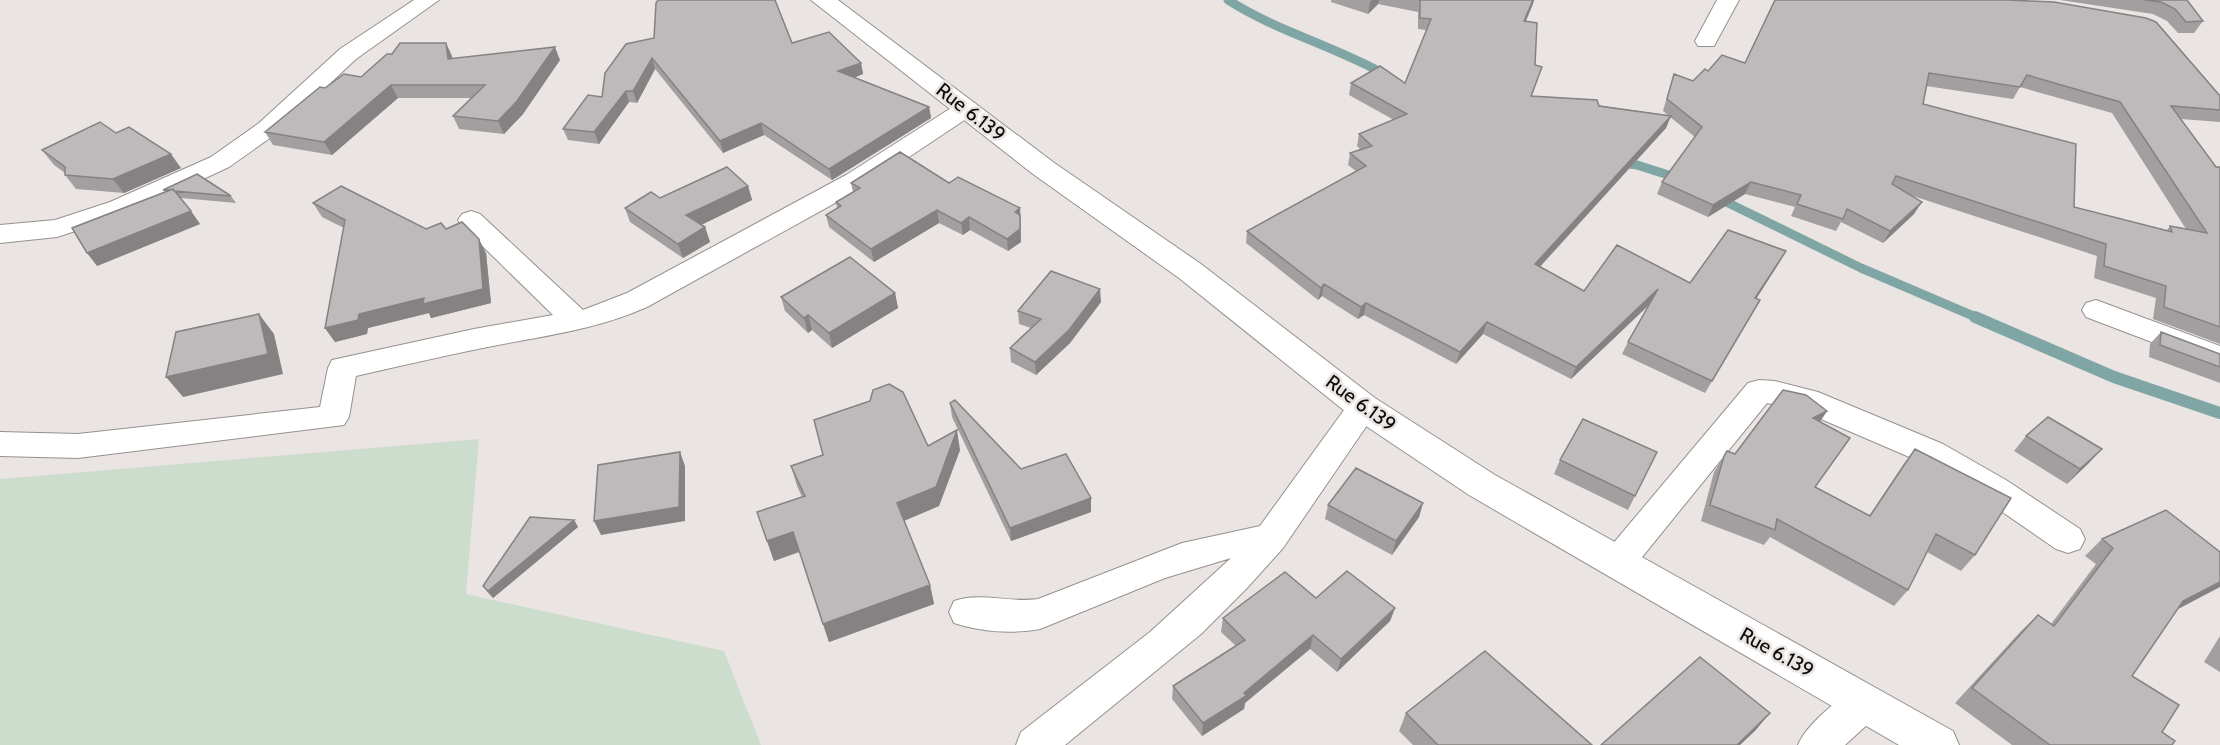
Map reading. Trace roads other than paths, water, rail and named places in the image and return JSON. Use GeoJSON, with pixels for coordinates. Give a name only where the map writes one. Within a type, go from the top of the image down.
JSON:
{"type":"FeatureCollection","features":[{"type":"Feature","properties":{"kind":"street"},"geometry":{"type":"LineString","coordinates":[[0,234],[57,228],[119,208],[220,162],[268,128],[348,54],[428,0]]}},
{"type":"Feature","properties":{"kind":"street","name":"Rue 6.139"},"geometry":{"type":"LineString","coordinates":[[823,0],[1043,168],[1190,271],[1363,407],[1482,485],[1938,745]]}},
{"type":"Feature","properties":{"kind":"street"},"geometry":{"type":"LineString","coordinates":[[1706,41],[1728,0]]}},
{"type":"Feature","properties":{"kind":"street"},"geometry":{"type":"LineString","coordinates":[[0,444],[78,446],[333,417],[344,368],[474,339],[605,314],[637,300],[834,193],[888,161],[967,108]]}},
{"type":"Feature","properties":{"kind":"street"},"geometry":{"type":"LineString","coordinates":[[471,220],[577,321]]}},
{"type":"Feature","properties":{"kind":"street"},"geometry":{"type":"LineString","coordinates":[[2096,310],[2220,357]]}},
{"type":"Feature","properties":{"kind":"street"},"geometry":{"type":"LineString","coordinates":[[1618,562],[1759,391],[1775,392],[1807,400],[1932,453],[1994,489],[2068,539]]}},
{"type":"Feature","properties":{"kind":"street"},"geometry":{"type":"LineString","coordinates":[[1035,745],[1177,630],[1233,579],[1271,538],[1363,407]]}},
{"type":"Feature","properties":{"kind":"street"},"geometry":{"type":"LineString","coordinates":[[967,612],[1020,617],[1040,614],[1200,550],[1237,541],[1271,538]]}},
{"type":"Feature","properties":{"kind":"street"},"geometry":{"type":"LineString","coordinates":[[1817,745],[1866,702]]}},
{"type":"Feature","properties":{"kind":"waterway"},"geometry":{"type":"LineString","coordinates":[[1228,0],[1267,21],[1386,75]]}},
{"type":"Feature","properties":{"kind":"waterway"},"geometry":{"type":"LineString","coordinates":[[1621,163],[1637,165],[1681,179]]}},
{"type":"Feature","properties":{"kind":"waterway"},"geometry":{"type":"LineString","coordinates":[[1716,197],[1861,268],[1978,318]]}},
{"type":"Feature","properties":{"kind":"waterway"},"geometry":{"type":"LineString","coordinates":[[1975,317],[2114,377],[2220,413]]}}]}
